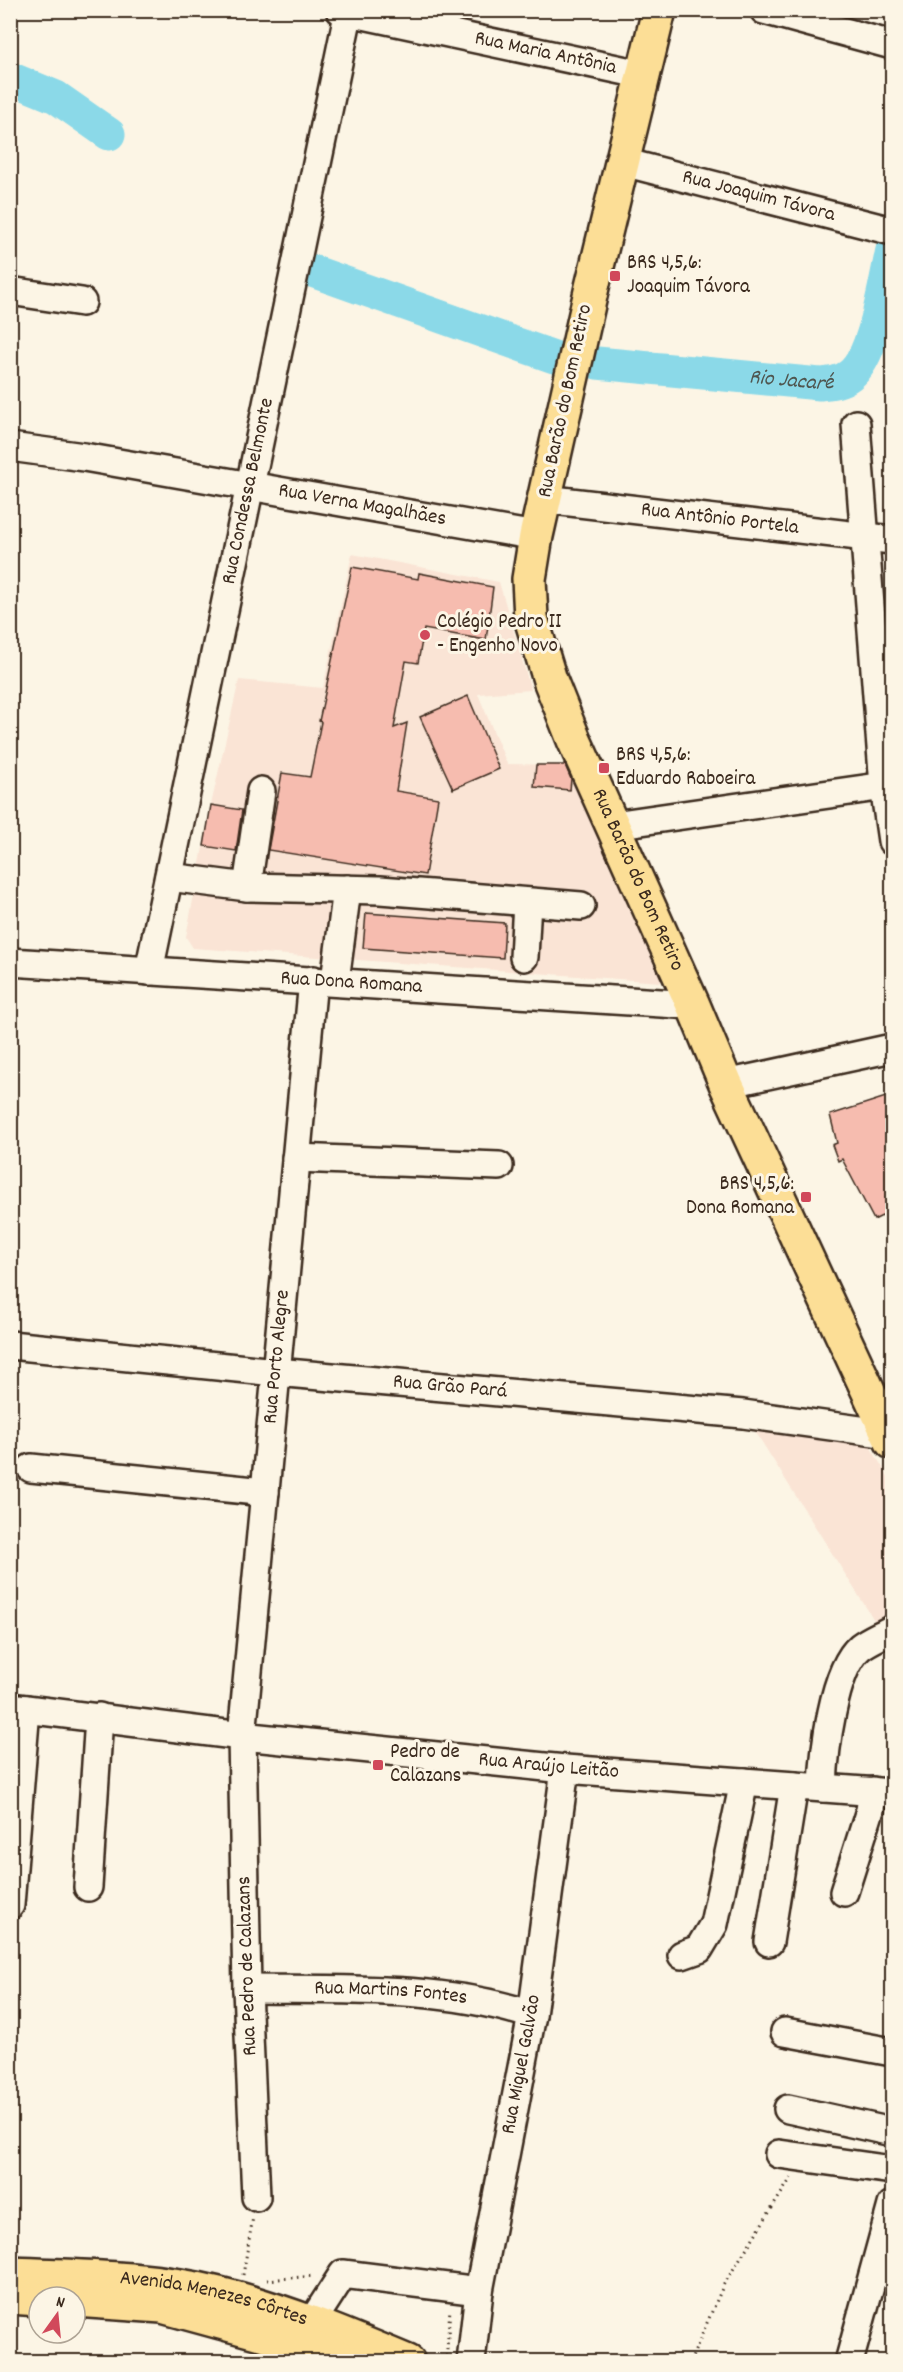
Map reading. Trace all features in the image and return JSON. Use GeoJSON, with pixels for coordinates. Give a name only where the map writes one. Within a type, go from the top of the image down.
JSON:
{"type":"FeatureCollection","features":[{"type":"Feature","properties":{"kind":"main road","name":"Rua Barão do Bom Retiro"},"geometry":{"type":"LineString","coordinates":[[659,10],[592,287],[536,536],[529,579],[531,618],[550,680],[726,1084],[891,1438]]}},
{"type":"Feature","properties":{"kind":"main road","name":"Avenida Menezes Côrtes"},"geometry":{"type":"LineString","coordinates":[[10,2274],[121,2279],[219,2294],[312,2322],[408,2361]]}},
{"type":"Feature","properties":{"kind":"main road"},"geometry":{"type":"LineString","coordinates":[[10,2297],[27,2298]]}},
{"type":"Feature","properties":{"kind":"main road","name":"Avenida Menezes Côrtes"},"geometry":{"type":"LineString","coordinates":[[87,2301],[162,2306],[294,2342],[351,2361]]}},
{"type":"Feature","properties":{"kind":"street"},"geometry":{"type":"LineString","coordinates":[[764,10],[892,45]]}},
{"type":"Feature","properties":{"kind":"street","name":"Rua Maria Antônia"},"geometry":{"type":"LineString","coordinates":[[346,11],[645,75]]}},
{"type":"Feature","properties":{"kind":"street","name":"Rua Condessa Belmonte"},"geometry":{"type":"LineString","coordinates":[[149,971],[346,11]]}},
{"type":"Feature","properties":{"kind":"street","name":"Rua Joaquim Távora"},"geometry":{"type":"LineString","coordinates":[[623,162],[892,231]]}},
{"type":"Feature","properties":{"kind":"street"},"geometry":{"type":"LineString","coordinates":[[10,291],[82,302]]}},
{"type":"Feature","properties":{"kind":"street"},"geometry":{"type":"LineString","coordinates":[[856,424],[892,841]]}},
{"type":"Feature","properties":{"kind":"street","name":"Rua Verna Magalhães"},"geometry":{"type":"LineString","coordinates":[[10,447],[84,457],[536,536]]}},
{"type":"Feature","properties":{"kind":"street","name":"Rua Antônio Portela"},"geometry":{"type":"LineString","coordinates":[[545,499],[892,540]]}},
{"type":"Feature","properties":{"kind":"street"},"geometry":{"type":"LineString","coordinates":[[613,825],[888,786]]}},
{"type":"Feature","properties":{"kind":"street"},"geometry":{"type":"LineString","coordinates":[[247,887],[261,791]]}},
{"type":"Feature","properties":{"kind":"street"},"geometry":{"type":"LineString","coordinates":[[169,877],[247,887],[346,889],[581,906]]}},
{"type":"Feature","properties":{"kind":"street","name":"Rua Porto Alegre"},"geometry":{"type":"LineString","coordinates":[[242,1736],[296,1158],[324,980],[346,889]]}},
{"type":"Feature","properties":{"kind":"street"},"geometry":{"type":"LineString","coordinates":[[524,957],[527,902]]}},
{"type":"Feature","properties":{"kind":"street","name":"Rua Dona Romana"},"geometry":{"type":"LineString","coordinates":[[10,962],[693,1005]]}},
{"type":"Feature","properties":{"kind":"street"},"geometry":{"type":"LineString","coordinates":[[726,1084],[892,1048]]}},
{"type":"Feature","properties":{"kind":"street"},"geometry":{"type":"LineString","coordinates":[[296,1158],[499,1166]]}},
{"type":"Feature","properties":{"kind":"street","name":"Rua Grão Pará"},"geometry":{"type":"LineString","coordinates":[[10,1345],[276,1372],[743,1414],[891,1438]]}},
{"type":"Feature","properties":{"kind":"street"},"geometry":{"type":"LineString","coordinates":[[31,1468],[265,1492]]}},
{"type":"Feature","properties":{"kind":"street"},"geometry":{"type":"LineString","coordinates":[[823,1788],[824,1755],[840,1679],[846,1664],[860,1647],[892,1629]]}},
{"type":"Feature","properties":{"kind":"street","name":"Rua Araújo Leitão"},"geometry":{"type":"LineString","coordinates":[[10,1905],[18,1708],[242,1736],[565,1769],[883,1792]]}},
{"type":"Feature","properties":{"kind":"street"},"geometry":{"type":"LineString","coordinates":[[88,1887],[99,1717]]}},
{"type":"Feature","properties":{"kind":"street","name":"Rua Pedro de Calazans"},"geometry":{"type":"LineString","coordinates":[[242,1736],[247,1989],[256,2197]]}},
{"type":"Feature","properties":{"kind":"street","name":"Rua Miguel Galvão"},"geometry":{"type":"LineString","coordinates":[[471,2361],[479,2291],[532,2015],[565,1769]]}},
{"type":"Feature","properties":{"kind":"street"},"geometry":{"type":"LineString","coordinates":[[682,1955],[699,1949],[714,1924],[744,1782]]}},
{"type":"Feature","properties":{"kind":"street"},"geometry":{"type":"LineString","coordinates":[[769,1942],[794,1786]]}},
{"type":"Feature","properties":{"kind":"street"},"geometry":{"type":"LineString","coordinates":[[844,1892],[870,1810],[883,1792]]}},
{"type":"Feature","properties":{"kind":"street","name":"Rua Martins Fontes"},"geometry":{"type":"LineString","coordinates":[[247,1989],[415,1993],[480,2000],[532,2015]]}},
{"type":"Feature","properties":{"kind":"street"},"geometry":{"type":"LineString","coordinates":[[785,2032],[892,2052]]}},
{"type":"Feature","properties":{"kind":"street"},"geometry":{"type":"LineString","coordinates":[[788,2109],[892,2132]]}},
{"type":"Feature","properties":{"kind":"street"},"geometry":{"type":"LineString","coordinates":[[791,2156],[892,2170]]}},
{"type":"Feature","properties":{"kind":"street"},"geometry":{"type":"LineString","coordinates":[[849,2361],[892,2205]]}},
{"type":"Feature","properties":{"kind":"street"},"geometry":{"type":"LineString","coordinates":[[312,2322],[343,2274],[479,2291]]}},
{"type":"Feature","properties":{"kind":"path"},"geometry":{"type":"LineString","coordinates":[[690,2361],[724,2284],[791,2156]]}},
{"type":"Feature","properties":{"kind":"path"},"geometry":{"type":"LineString","coordinates":[[242,2281],[256,2197]]}},
{"type":"Feature","properties":{"kind":"path"},"geometry":{"type":"LineString","coordinates":[[264,2280],[343,2274]]}},
{"type":"Feature","properties":{"kind":"path"},"geometry":{"type":"LineString","coordinates":[[446,2361],[451,2288]]}},
{"type":"Feature","properties":{"kind":"shaded area"},"geometry":{"type":"Polygon","coordinates":[[[352,554],[499,582],[531,690],[478,694],[507,764],[572,765],[668,975],[660,982],[193,948],[186,937],[211,805],[239,680],[323,688],[352,554]]]}},
{"type":"Feature","properties":{"kind":"shaded area"},"geometry":{"type":"Polygon","coordinates":[[[753,1428],[868,1443],[892,1483],[892,1765],[886,1639],[753,1428]]]}},
{"type":"Feature","properties":{"kind":"building"},"geometry":{"type":"Polygon","coordinates":[[[352,567],[418,579],[419,573],[493,587],[486,640],[424,629],[418,663],[406,661],[394,728],[407,723],[396,791],[438,798],[425,875],[268,850],[282,773],[310,777],[321,722],[319,721],[352,567]]]}},
{"type":"Feature","properties":{"kind":"building"},"geometry":{"type":"Polygon","coordinates":[[[468,696],[499,769],[453,789],[420,717],[468,696]]]}},
{"type":"Feature","properties":{"kind":"building"},"geometry":{"type":"Polygon","coordinates":[[[536,765],[565,765],[571,779],[570,790],[534,787],[536,765]]]}},
{"type":"Feature","properties":{"kind":"building"},"geometry":{"type":"Polygon","coordinates":[[[211,805],[242,810],[236,851],[204,846],[211,805]]]}},
{"type":"Feature","properties":{"kind":"building"},"geometry":{"type":"Polygon","coordinates":[[[366,913],[505,923],[503,958],[363,948],[366,913]]]}},
{"type":"Feature","properties":{"kind":"building"},"geometry":{"type":"Polygon","coordinates":[[[892,1095],[892,1211],[874,1220],[842,1159],[838,1161],[832,1145],[837,1143],[830,1115],[892,1095]]]}},
{"type":"Feature","properties":{"kind":"waterway","name":"Rio Jacaré"},"geometry":{"type":"LineString","coordinates":[[10,78],[56,97],[109,134]]}},
{"type":"Feature","properties":{"kind":"waterway","name":"Rio Jacaré"},"geometry":{"type":"LineString","coordinates":[[597,363],[820,384],[839,381],[850,375],[866,352],[878,317],[892,250]]}},
{"type":"Feature","properties":{"kind":"waterway","name":"Rio Jacaré"},"geometry":{"type":"LineString","coordinates":[[312,271],[554,357]]}},
{"type":"Feature","properties":{"kind":"place","name":"BRS 4,5,6: Joaquim Távora"},"geometry":{"type":"Point","coordinates":[615,276]}},
{"type":"Feature","properties":{"kind":"place","name":"Colégio Pedro II - Engenho Novo"},"geometry":{"type":"Point","coordinates":[425,635]}},
{"type":"Feature","properties":{"kind":"place","name":"BRS 4,5,6: Eduardo Raboeira"},"geometry":{"type":"Point","coordinates":[604,768]}},
{"type":"Feature","properties":{"kind":"place","name":"BRS 4,5,6: Dona Romana"},"geometry":{"type":"Point","coordinates":[806,1197]}},
{"type":"Feature","properties":{"kind":"place","name":"Pedro de Calazans"},"geometry":{"type":"Point","coordinates":[378,1765]}}]}
